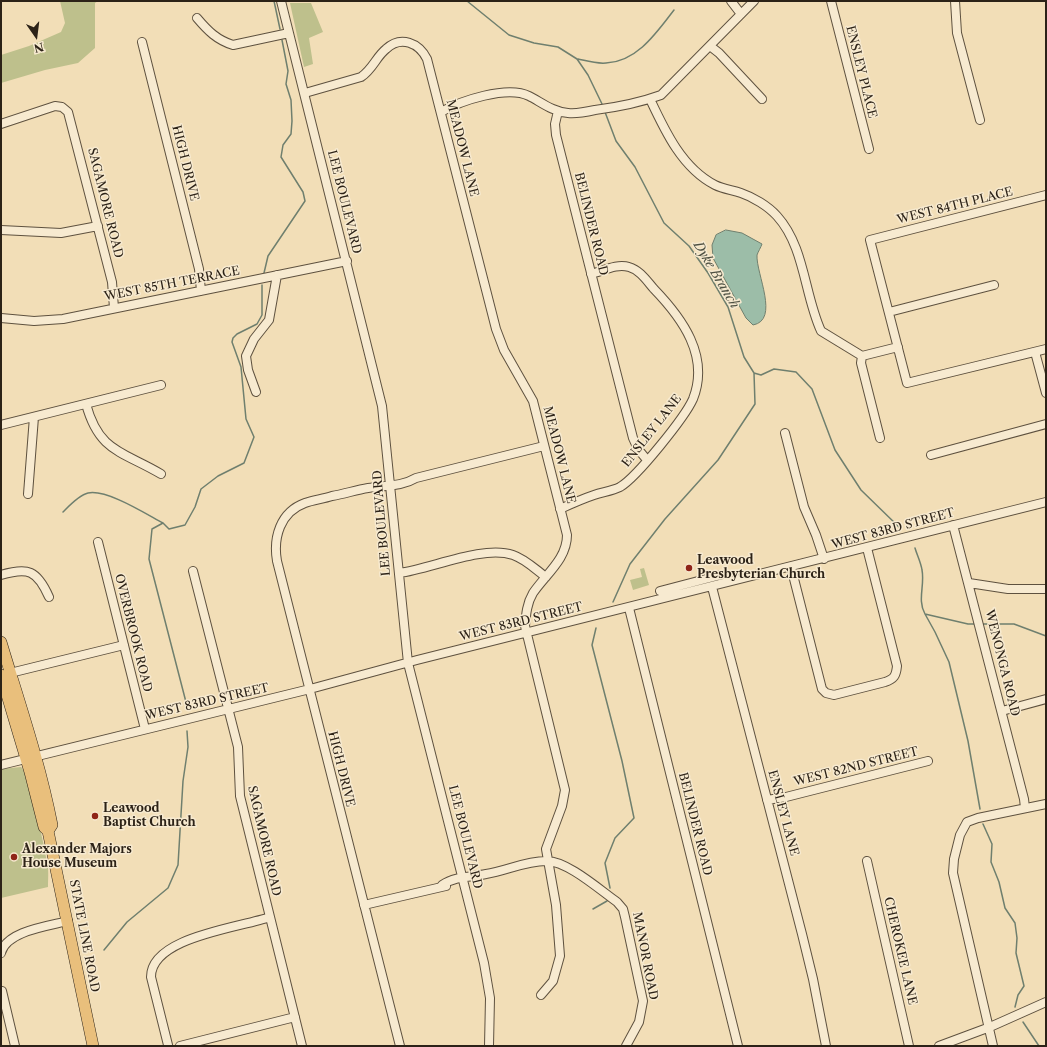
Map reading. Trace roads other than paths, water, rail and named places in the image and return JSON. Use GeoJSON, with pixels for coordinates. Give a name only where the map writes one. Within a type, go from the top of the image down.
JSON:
{"type":"FeatureCollection","features":[{"type":"Feature","properties":{"kind":"main road","name":"STATE LINE ROAD"},"geometry":{"type":"LineString","coordinates":[[1,642],[4,674],[52,824],[48,831],[93,1046]]}},
{"type":"Feature","properties":{"kind":"street","name":"LEE BOULEVARD"},"geometry":{"type":"LineString","coordinates":[[281,1],[382,406],[408,662],[484,963],[489,992],[489,1046]]}},
{"type":"Feature","properties":{"kind":"street"},"geometry":{"type":"LineString","coordinates":[[730,1],[741,14]]}},
{"type":"Feature","properties":{"kind":"street"},"geometry":{"type":"LineString","coordinates":[[441,112],[453,105],[512,92],[528,96],[544,106],[567,114],[618,107],[650,99],[661,95],[754,1]]}},
{"type":"Feature","properties":{"kind":"street","name":"ENSLEY PLACE"},"geometry":{"type":"LineString","coordinates":[[831,1],[869,149]]}},
{"type":"Feature","properties":{"kind":"street"},"geometry":{"type":"LineString","coordinates":[[955,1],[957,33],[980,120]]}},
{"type":"Feature","properties":{"kind":"street"},"geometry":{"type":"LineString","coordinates":[[198,18],[211,34],[224,43],[233,45],[289,33]]}},
{"type":"Feature","properties":{"kind":"street","name":"HIGH DRIVE"},"geometry":{"type":"LineString","coordinates":[[142,42],[199,269],[201,291]]}},
{"type":"Feature","properties":{"kind":"street","name":"MEADOW LANE"},"geometry":{"type":"LineString","coordinates":[[305,93],[361,77],[374,66],[386,49],[392,44],[406,42],[413,43],[424,52],[441,112],[497,334],[504,350],[531,395],[567,535],[567,545],[559,560],[529,601],[526,610],[526,633],[565,790],[562,806],[546,849],[556,905],[560,956],[553,981],[541,995]]}},
{"type":"Feature","properties":{"kind":"street"},"geometry":{"type":"LineString","coordinates":[[710,46],[719,53],[762,99]]}},
{"type":"Feature","properties":{"kind":"street"},"geometry":{"type":"LineString","coordinates":[[650,99],[666,134],[679,152],[696,171],[716,186],[750,197],[777,216],[796,249],[821,331],[862,356],[898,347]]}},
{"type":"Feature","properties":{"kind":"street","name":"SAGAMORE ROAD"},"geometry":{"type":"LineString","coordinates":[[1,124],[51,107],[62,107],[68,112],[112,282],[114,308]]}},
{"type":"Feature","properties":{"kind":"street","name":"BELINDER ROAD"},"geometry":{"type":"LineString","coordinates":[[558,111],[555,124],[556,135],[591,274],[633,438],[638,449],[647,460]]}},
{"type":"Feature","properties":{"kind":"street","name":"WEST 84TH PLACE"},"geometry":{"type":"LineString","coordinates":[[889,312],[870,240],[1046,196]]}},
{"type":"Feature","properties":{"kind":"street"},"geometry":{"type":"LineString","coordinates":[[1,230],[61,233],[98,226]]}},
{"type":"Feature","properties":{"kind":"street","name":"WEST 85TH TERRACE"},"geometry":{"type":"LineString","coordinates":[[1,318],[51,320],[347,261]]}},
{"type":"Feature","properties":{"kind":"street","name":"ENSLEY LANE"},"geometry":{"type":"LineString","coordinates":[[560,509],[618,487],[634,475],[683,415],[693,399],[697,386],[698,372],[694,347],[686,328],[675,311],[634,269],[622,266],[591,274]]}},
{"type":"Feature","properties":{"kind":"street"},"geometry":{"type":"LineString","coordinates":[[256,392],[246,356],[254,339],[269,320],[277,275]]}},
{"type":"Feature","properties":{"kind":"street"},"geometry":{"type":"LineString","coordinates":[[994,285],[889,312],[907,383],[1046,349]]}},
{"type":"Feature","properties":{"kind":"street"},"geometry":{"type":"LineString","coordinates":[[1035,352],[1046,393]]}},
{"type":"Feature","properties":{"kind":"street"},"geometry":{"type":"LineString","coordinates":[[862,356],[860,363],[880,438]]}},
{"type":"Feature","properties":{"kind":"street"},"geometry":{"type":"LineString","coordinates":[[1,425],[160,385]]}},
{"type":"Feature","properties":{"kind":"street"},"geometry":{"type":"LineString","coordinates":[[86,404],[92,422],[104,441],[113,448],[161,474]]}},
{"type":"Feature","properties":{"kind":"street"},"geometry":{"type":"LineString","coordinates":[[28,494],[34,417]]}},
{"type":"Feature","properties":{"kind":"street"},"geometry":{"type":"LineString","coordinates":[[931,455],[1046,424]]}},
{"type":"Feature","properties":{"kind":"street"},"geometry":{"type":"LineString","coordinates":[[785,433],[804,506],[824,559]]}},
{"type":"Feature","properties":{"kind":"street"},"geometry":{"type":"LineString","coordinates":[[390,483],[416,478],[544,446]]}},
{"type":"Feature","properties":{"kind":"street","name":"HIGH DRIVE"},"geometry":{"type":"LineString","coordinates":[[390,483],[301,505],[289,514],[282,523],[277,534],[275,551],[400,1046]]}},
{"type":"Feature","properties":{"kind":"street","name":"WEST 83RD STREET"},"geometry":{"type":"LineString","coordinates":[[1,764],[31,758],[310,689],[408,662],[791,568],[1046,502]]}},
{"type":"Feature","properties":{"kind":"street","name":"WENONGA ROAD"},"geometry":{"type":"LineString","coordinates":[[953,526],[1002,711],[1025,808]]}},
{"type":"Feature","properties":{"kind":"street","name":"OVERBROOK ROAD"},"geometry":{"type":"LineString","coordinates":[[98,542],[145,729]]}},
{"type":"Feature","properties":{"kind":"street"},"geometry":{"type":"LineString","coordinates":[[791,568],[822,689],[826,693],[834,695],[885,682],[892,679],[896,674],[897,666],[867,548]]}},
{"type":"Feature","properties":{"kind":"street"},"geometry":{"type":"LineString","coordinates":[[399,570],[490,553],[502,553],[521,559],[546,577]]}},
{"type":"Feature","properties":{"kind":"street"},"geometry":{"type":"LineString","coordinates":[[1,575],[20,570],[30,572],[38,577],[49,597]]}},
{"type":"Feature","properties":{"kind":"street","name":"SAGAMORE ROAD"},"geometry":{"type":"LineString","coordinates":[[193,571],[239,757],[240,796],[302,1046]]}},
{"type":"Feature","properties":{"kind":"street"},"geometry":{"type":"LineString","coordinates":[[660,591],[721,575]]}},
{"type":"Feature","properties":{"kind":"street"},"geometry":{"type":"LineString","coordinates":[[969,583],[1008,589],[1046,590]]}},
{"type":"Feature","properties":{"kind":"street","name":"ENSLEY LANE"},"geometry":{"type":"LineString","coordinates":[[712,587],[813,979],[826,1046]]}},
{"type":"Feature","properties":{"kind":"street","name":"BELINDER ROAD"},"geometry":{"type":"LineString","coordinates":[[629,608],[738,1046]]}},
{"type":"Feature","properties":{"kind":"street"},"geometry":{"type":"LineString","coordinates":[[4,674],[124,645]]}},
{"type":"Feature","properties":{"kind":"street"},"geometry":{"type":"LineString","coordinates":[[1002,711],[1046,699]]}},
{"type":"Feature","properties":{"kind":"street","name":"WEST 82ND STREET"},"geometry":{"type":"LineString","coordinates":[[767,800],[786,797],[928,761]]}},
{"type":"Feature","properties":{"kind":"street"},"geometry":{"type":"LineString","coordinates":[[993,1046],[990,1027],[952,867],[962,828],[967,822],[978,818],[1046,804]]}},
{"type":"Feature","properties":{"kind":"street"},"geometry":{"type":"LineString","coordinates":[[364,905],[532,862],[548,861]]}},
{"type":"Feature","properties":{"kind":"street","name":"MANOR ROAD"},"geometry":{"type":"LineString","coordinates":[[548,861],[564,866],[617,902],[623,909],[643,1001],[640,1022],[626,1046]]}},
{"type":"Feature","properties":{"kind":"street","name":"CHEROKEE LANE"},"geometry":{"type":"LineString","coordinates":[[867,861],[909,1046]]}},
{"type":"Feature","properties":{"kind":"street"},"geometry":{"type":"LineString","coordinates":[[169,1046],[151,978],[151,970],[155,962],[165,951],[183,941],[270,917]]}},
{"type":"Feature","properties":{"kind":"street"},"geometry":{"type":"LineString","coordinates":[[1,953],[2,948],[16,936],[68,921]]}},
{"type":"Feature","properties":{"kind":"street"},"geometry":{"type":"LineString","coordinates":[[1,989],[15,1046]]}},
{"type":"Feature","properties":{"kind":"street"},"geometry":{"type":"LineString","coordinates":[[939,1046],[990,1027],[1046,1002]]}},
{"type":"Feature","properties":{"kind":"street"},"geometry":{"type":"LineString","coordinates":[[180,1046],[295,1017]]}},
{"type":"Feature","properties":{"kind":"waterway"},"geometry":{"type":"LineString","coordinates":[[274,1],[280,29]]}},
{"type":"Feature","properties":{"kind":"waterway","name":"Dyke Branch"},"geometry":{"type":"LineString","coordinates":[[294,1],[307,1]]}},
{"type":"Feature","properties":{"kind":"waterway","name":"Dyke Branch"},"geometry":{"type":"LineString","coordinates":[[467,1],[509,35],[534,43],[558,47],[577,59],[588,75],[603,106]]}},
{"type":"Feature","properties":{"kind":"waterway"},"geometry":{"type":"LineString","coordinates":[[578,59],[603,63],[617,61],[637,52],[661,27],[674,10]]}},
{"type":"Feature","properties":{"kind":"waterway"},"geometry":{"type":"LineString","coordinates":[[264,273],[268,256],[305,201],[303,192],[281,157],[283,145],[291,134],[292,121],[291,100],[286,84],[288,71],[282,40]]}},
{"type":"Feature","properties":{"kind":"waterway","name":"Dyke Branch"},"geometry":{"type":"LineString","coordinates":[[605,112],[616,141],[635,167],[664,223],[689,246],[708,273],[728,307],[744,357],[754,373],[761,375],[774,369],[796,372],[812,389],[835,450],[861,490],[900,528]]}},
{"type":"Feature","properties":{"kind":"waterway"},"geometry":{"type":"LineString","coordinates":[[187,706],[149,559],[152,529],[163,523],[169,529],[185,525],[195,507],[201,489],[218,476],[244,463],[254,437],[246,419],[241,367],[232,342],[233,338],[237,334],[257,324],[262,315],[262,285]]}},
{"type":"Feature","properties":{"kind":"waterway"},"geometry":{"type":"LineString","coordinates":[[613,602],[630,564],[665,519],[718,460],[755,404],[754,373]]}},
{"type":"Feature","properties":{"kind":"waterway"},"geometry":{"type":"LineString","coordinates":[[63,512],[81,496],[88,493],[96,493],[116,498],[163,523]]}},
{"type":"Feature","properties":{"kind":"waterway"},"geometry":{"type":"LineString","coordinates":[[915,548],[923,576],[921,598],[925,614],[968,624],[976,624]]}},
{"type":"Feature","properties":{"kind":"waterway"},"geometry":{"type":"LineString","coordinates":[[925,614],[949,662],[968,741],[980,809]]}},
{"type":"Feature","properties":{"kind":"waterway"},"geometry":{"type":"LineString","coordinates":[[982,624],[1014,624],[1046,636]]}},
{"type":"Feature","properties":{"kind":"waterway"},"geometry":{"type":"LineString","coordinates":[[596,628],[592,645],[622,761],[634,818],[615,838],[605,863],[610,888]]}},
{"type":"Feature","properties":{"kind":"waterway"},"geometry":{"type":"LineString","coordinates":[[104,950],[127,922],[168,888],[178,865],[183,781],[188,747],[187,731]]}},
{"type":"Feature","properties":{"kind":"waterway"},"geometry":{"type":"LineString","coordinates":[[983,824],[992,844],[991,862],[999,882],[1005,908],[1015,923],[1017,938],[1016,953],[1024,986],[1018,995],[1015,1007]]}},
{"type":"Feature","properties":{"kind":"waterway"},"geometry":{"type":"LineString","coordinates":[[593,909],[607,901]]}},
{"type":"Feature","properties":{"kind":"waterway"},"geometry":{"type":"LineString","coordinates":[[1023,1022],[1039,1046]]}},
{"type":"Feature","properties":{"kind":"place","name":"Leawood Presbyterian Church"},"geometry":{"type":"Point","coordinates":[689,568]}},
{"type":"Feature","properties":{"kind":"place","name":"Leawood Baptist Church"},"geometry":{"type":"Point","coordinates":[95,816]}},
{"type":"Feature","properties":{"kind":"place","name":"Alexander Majors House Museum"},"geometry":{"type":"Point","coordinates":[14,857]}}]}
